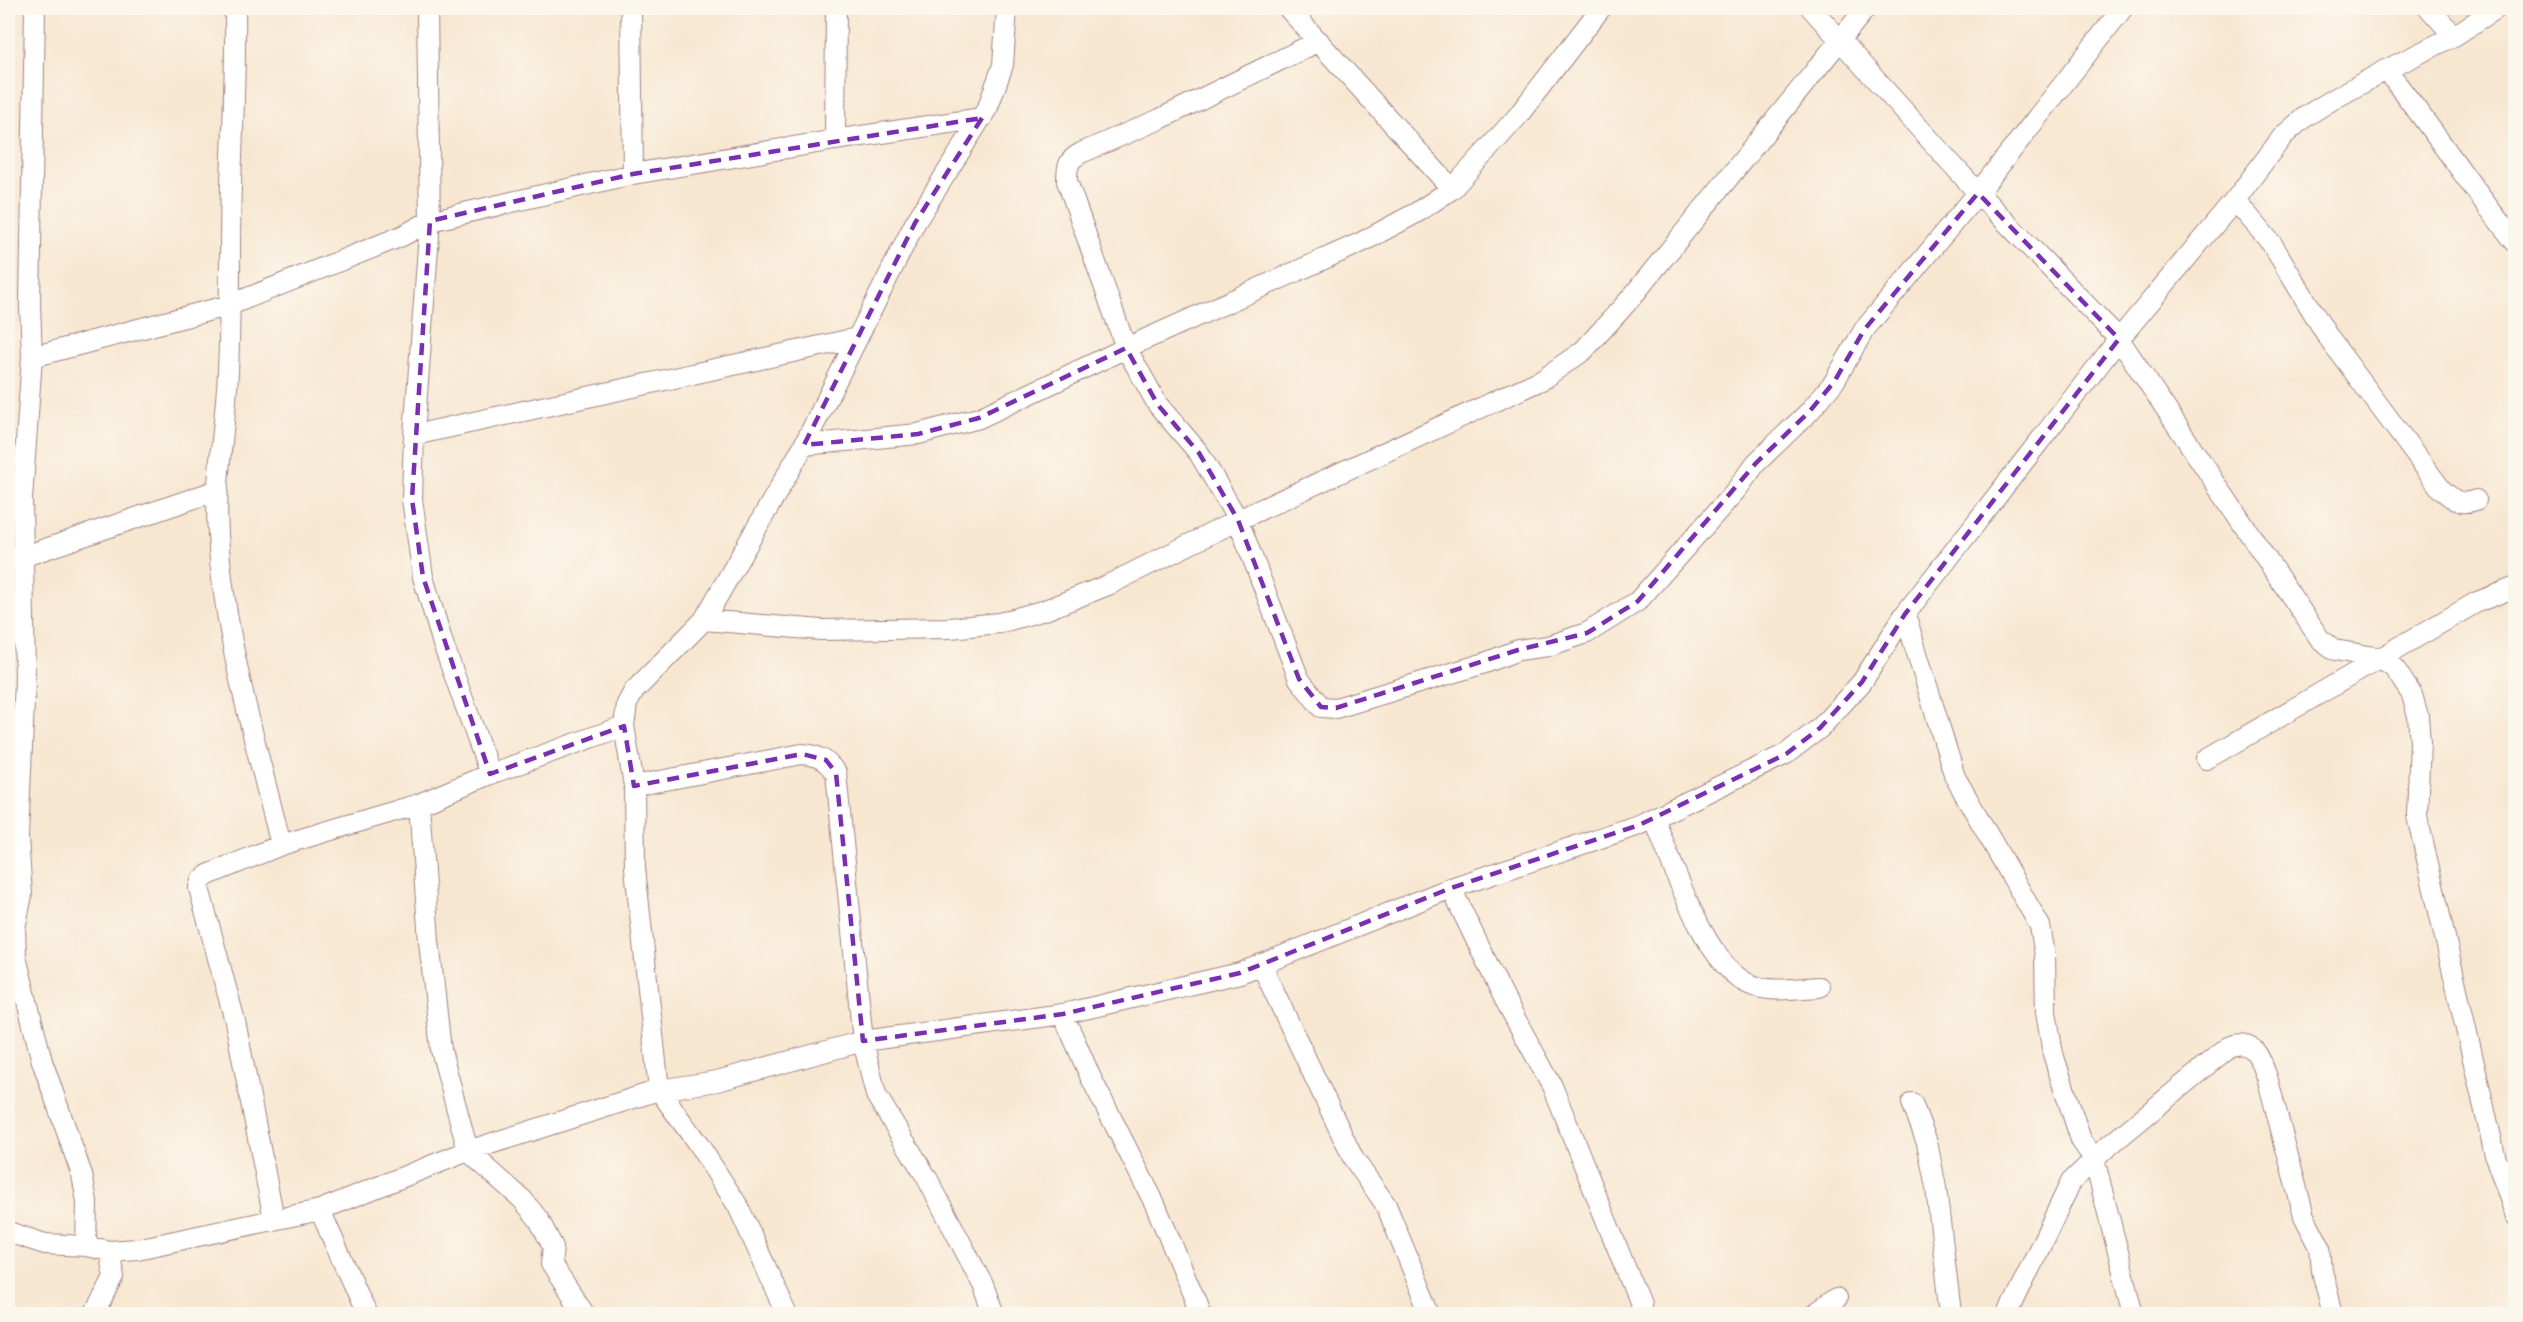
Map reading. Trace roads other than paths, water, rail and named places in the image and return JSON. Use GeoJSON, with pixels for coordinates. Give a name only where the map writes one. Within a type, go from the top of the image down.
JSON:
{"type":"FeatureCollection","features":[{"type":"Feature","properties":{"kind":"street"},"geometry":{"type":"LineString","coordinates":[[35,8],[30,305],[32,357],[22,500],[25,679],[18,837],[22,895],[15,928],[16,957],[42,1061],[82,1175],[87,1202],[86,1246]]}},
{"type":"Feature","properties":{"kind":"street"},"geometry":{"type":"LineString","coordinates":[[235,8],[236,81],[231,186],[228,374],[218,490],[218,534],[230,628],[281,845]]}},
{"type":"Feature","properties":{"kind":"street"},"geometry":{"type":"LineString","coordinates":[[427,8],[430,221],[414,435],[412,499],[423,577],[443,644],[490,774]]}},
{"type":"Feature","properties":{"kind":"street"},"geometry":{"type":"LineString","coordinates":[[631,8],[633,174]]}},
{"type":"Feature","properties":{"kind":"street"},"geometry":{"type":"LineString","coordinates":[[835,140],[836,8]]}},
{"type":"Feature","properties":{"kind":"street"},"geometry":{"type":"LineString","coordinates":[[787,1314],[738,1206],[698,1144],[659,1090],[635,868],[634,786],[624,726],[627,704],[634,691],[705,620],[804,445],[915,223],[982,118],[1003,65],[1007,8]]}},
{"type":"Feature","properties":{"kind":"street"},"geometry":{"type":"LineString","coordinates":[[1288,8],[1452,189]]}},
{"type":"Feature","properties":{"kind":"street"},"geometry":{"type":"LineString","coordinates":[[804,445],[918,434],[979,418],[1126,348],[1362,242],[1416,213],[1452,189],[1517,117],[1601,8]]}},
{"type":"Feature","properties":{"kind":"street"},"geometry":{"type":"LineString","coordinates":[[1811,8],[1978,193],[2119,339],[2320,639],[2335,650],[2380,658],[2404,679],[2418,716],[2420,742],[2417,816],[2496,1159],[2516,1216]]}},
{"type":"Feature","properties":{"kind":"street"},"geometry":{"type":"LineString","coordinates":[[705,620],[821,630],[950,628],[999,623],[1046,610],[1108,585],[1238,520],[1541,380],[1583,351],[1631,298],[1866,8]]}},
{"type":"Feature","properties":{"kind":"street"},"geometry":{"type":"LineString","coordinates":[[1319,41],[1160,119],[1081,153],[1072,158],[1067,166],[1066,181],[1126,348],[1158,405],[1198,453],[1238,520],[1299,679],[1321,707],[1336,708],[1485,663],[1518,650],[1548,646],[1587,633],[1638,601],[1737,489],[1756,463],[1809,412],[1834,382],[1864,330],[1978,193],[2123,8]]}},
{"type":"Feature","properties":{"kind":"street"},"geometry":{"type":"LineString","coordinates":[[2428,8],[2454,36]]}},
{"type":"Feature","properties":{"kind":"street"},"geometry":{"type":"LineString","coordinates":[[8,1232],[45,1244],[86,1246],[109,1251],[137,1249],[320,1210],[468,1151],[659,1090],[717,1081],[863,1041],[1063,1014],[1240,973],[1451,888],[1639,825],[1786,754],[1820,728],[1862,682],[1905,614],[2119,339],[2235,200],[2283,136],[2306,116],[2386,70],[2454,36],[2497,8]]}},
{"type":"Feature","properties":{"kind":"street"},"geometry":{"type":"LineString","coordinates":[[2386,70],[2433,129],[2477,195],[2516,243]]}},
{"type":"Feature","properties":{"kind":"street"},"geometry":{"type":"LineString","coordinates":[[32,357],[230,305],[402,236],[430,221],[633,174],[982,118]]}},
{"type":"Feature","properties":{"kind":"street"},"geometry":{"type":"LineString","coordinates":[[2235,200],[2272,244],[2328,337],[2441,489],[2455,502],[2466,503],[2476,500]]}},
{"type":"Feature","properties":{"kind":"street"},"geometry":{"type":"LineString","coordinates":[[414,435],[857,338]]}},
{"type":"Feature","properties":{"kind":"street"},"geometry":{"type":"LineString","coordinates":[[22,557],[218,490]]}},
{"type":"Feature","properties":{"kind":"street"},"geometry":{"type":"LineString","coordinates":[[2207,759],[2477,602],[2516,586]]}},
{"type":"Feature","properties":{"kind":"street"},"geometry":{"type":"LineString","coordinates":[[1905,614],[1955,777],[2040,926],[2045,955],[2046,1012],[2053,1054],[2081,1140],[2094,1159],[2134,1314]]}},
{"type":"Feature","properties":{"kind":"street"},"geometry":{"type":"LineString","coordinates":[[274,1219],[235,1021],[199,888],[201,881],[208,875],[281,845],[419,804],[490,774],[624,726]]}},
{"type":"Feature","properties":{"kind":"street"},"geometry":{"type":"LineString","coordinates":[[634,786],[802,754],[826,760],[836,773],[863,1041],[876,1095],[927,1178],[983,1285],[994,1314]]}},
{"type":"Feature","properties":{"kind":"street"},"geometry":{"type":"LineString","coordinates":[[419,804],[429,941],[441,1050],[468,1151],[523,1200],[539,1220],[553,1247],[551,1264],[584,1314]]}},
{"type":"Feature","properties":{"kind":"street"},"geometry":{"type":"LineString","coordinates":[[1654,818],[1702,933],[1728,969],[1750,985],[1771,990],[1819,987]]}},
{"type":"Feature","properties":{"kind":"street"},"geometry":{"type":"LineString","coordinates":[[1451,888],[1504,998],[1552,1086],[1640,1304]]}},
{"type":"Feature","properties":{"kind":"street"},"geometry":{"type":"LineString","coordinates":[[1262,964],[1353,1158],[1386,1204],[1431,1314]]}},
{"type":"Feature","properties":{"kind":"street"},"geometry":{"type":"LineString","coordinates":[[1063,1014],[1155,1204],[1201,1314]]}},
{"type":"Feature","properties":{"kind":"street"},"geometry":{"type":"LineString","coordinates":[[2008,1314],[2071,1182],[2094,1159],[2229,1047],[2239,1043],[2251,1047],[2259,1055],[2267,1077],[2304,1216],[2320,1247],[2322,1271],[2333,1314]]}},
{"type":"Feature","properties":{"kind":"street"},"geometry":{"type":"LineString","coordinates":[[1912,1103],[1927,1142],[1936,1188],[1951,1314]]}},
{"type":"Feature","properties":{"kind":"street"},"geometry":{"type":"LineString","coordinates":[[320,1210],[366,1314]]}},
{"type":"Feature","properties":{"kind":"street"},"geometry":{"type":"LineString","coordinates":[[95,1314],[114,1277],[109,1251]]}},
{"type":"Feature","properties":{"kind":"street"},"geometry":{"type":"LineString","coordinates":[[1815,1314],[1836,1299]]}}]}
